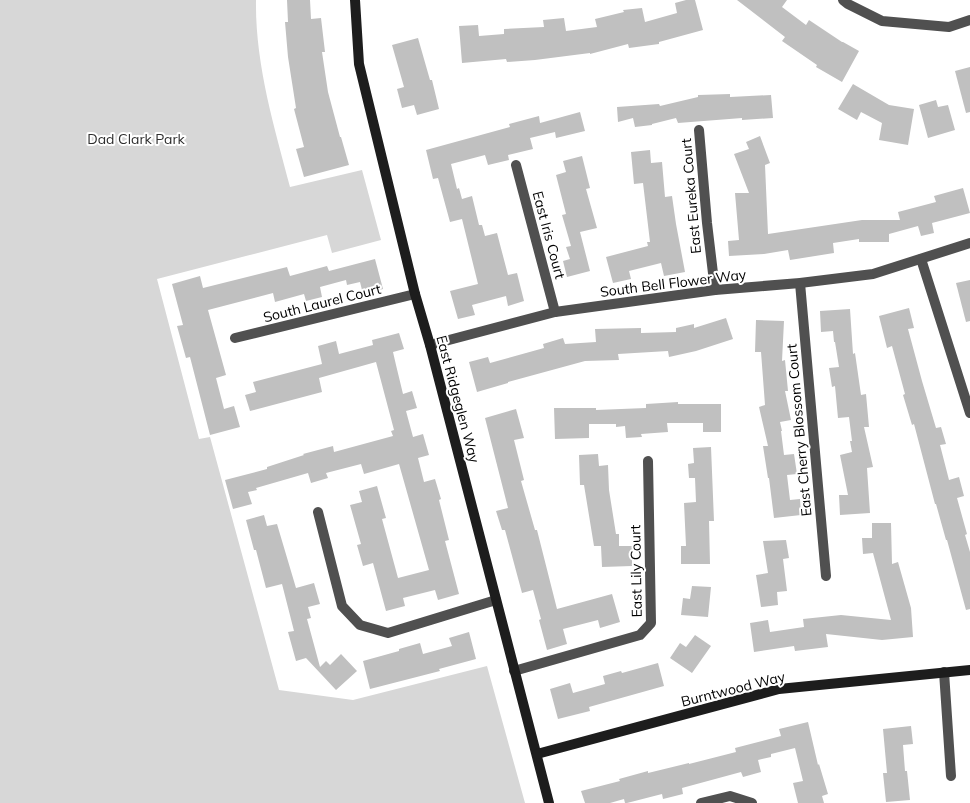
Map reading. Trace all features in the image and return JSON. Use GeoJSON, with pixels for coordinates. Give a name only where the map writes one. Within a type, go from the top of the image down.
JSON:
{"type":"FeatureCollection","features":[{"type":"Feature","properties":{"kind":"street","name":"East Ridgeglen Way"},"geometry":{"type":"LineString","coordinates":[[355,0],[359,64],[415,294],[430,345],[549,803]]}},
{"type":"Feature","properties":{"kind":"street"},"geometry":{"type":"LineString","coordinates":[[843,0],[882,21],[949,27],[970,20]]}},
{"type":"Feature","properties":{"kind":"street","name":"East Eureka Court"},"geometry":{"type":"LineString","coordinates":[[699,130],[706,223],[715,290]]}},
{"type":"Feature","properties":{"kind":"street","name":"East Iris Court"},"geometry":{"type":"LineString","coordinates":[[516,165],[555,312]]}},
{"type":"Feature","properties":{"kind":"street","name":"South Bell Flower Way"},"geometry":{"type":"LineString","coordinates":[[430,345],[555,312],[715,290],[873,274],[970,243]]}},
{"type":"Feature","properties":{"kind":"street"},"geometry":{"type":"LineString","coordinates":[[921,259],[970,413]]}},
{"type":"Feature","properties":{"kind":"street","name":"East Cherry Blossom Court"},"geometry":{"type":"LineString","coordinates":[[800,282],[826,576]]}},
{"type":"Feature","properties":{"kind":"street","name":"South Laurel Court"},"geometry":{"type":"LineString","coordinates":[[235,338],[415,294]]}},
{"type":"Feature","properties":{"kind":"street","name":"East Lily Court"},"geometry":{"type":"LineString","coordinates":[[514,671],[640,635],[651,623],[648,461]]}},
{"type":"Feature","properties":{"kind":"street"},"geometry":{"type":"LineString","coordinates":[[318,512],[342,606],[360,625],[388,633],[496,600]]}},
{"type":"Feature","properties":{"kind":"street","name":"Burntwood Way"},"geometry":{"type":"LineString","coordinates":[[537,754],[779,689],[970,670]]}},
{"type":"Feature","properties":{"kind":"street"},"geometry":{"type":"LineString","coordinates":[[944,672],[951,776]]}},
{"type":"Feature","properties":{"kind":"street"},"geometry":{"type":"LineString","coordinates":[[701,803],[730,796],[752,803]]}},
{"type":"Feature","properties":{"kind":"green space","name":"Dad Clark Park"},"geometry":{"type":"Polygon","coordinates":[[[0,0],[256,0],[262,71],[290,187],[362,170],[381,240],[332,253],[327,235],[157,279],[199,439],[210,437],[279,690],[353,700],[487,666],[525,803],[0,803],[0,0]]]}},
{"type":"Feature","properties":{"kind":"building"},"geometry":{"type":"Polygon","coordinates":[[[287,0],[310,0],[311,19],[321,18],[325,52],[322,52],[328,92],[349,165],[304,177],[296,149],[304,147],[294,109],[296,108],[285,22],[288,22],[287,0]]]}},
{"type":"Feature","properties":{"kind":"building"},"geometry":{"type":"Polygon","coordinates":[[[695,0],[703,30],[659,42],[659,44],[629,48],[628,44],[590,54],[535,60],[507,62],[506,59],[462,63],[459,26],[478,25],[479,36],[504,34],[504,29],[544,27],[543,20],[564,18],[566,31],[597,27],[595,19],[624,12],[623,10],[642,8],[645,22],[677,13],[675,3],[695,0]]]}},
{"type":"Feature","properties":{"kind":"building"},"geometry":{"type":"Polygon","coordinates":[[[737,0],[787,0],[782,7],[806,25],[809,20],[859,51],[842,82],[816,67],[817,65],[782,41],[785,37],[737,0]]]}},
{"type":"Feature","properties":{"kind":"building"},"geometry":{"type":"Polygon","coordinates":[[[418,38],[430,80],[432,80],[439,109],[417,115],[414,105],[402,108],[397,89],[404,87],[392,45],[418,38]]]}},
{"type":"Feature","properties":{"kind":"building"},"geometry":{"type":"Polygon","coordinates":[[[970,67],[970,112],[966,113],[955,71],[970,67]]]}},
{"type":"Feature","properties":{"kind":"building"},"geometry":{"type":"Polygon","coordinates":[[[853,84],[889,105],[914,109],[908,145],[879,140],[882,123],[861,112],[857,120],[838,109],[853,84]]]}},
{"type":"Feature","properties":{"kind":"building"},"geometry":{"type":"Polygon","coordinates":[[[730,94],[730,97],[771,95],[773,118],[742,120],[742,118],[678,123],[676,118],[652,125],[635,127],[633,118],[618,122],[617,107],[659,104],[660,106],[698,97],[698,95],[730,94]]]}},
{"type":"Feature","properties":{"kind":"building"},"geometry":{"type":"Polygon","coordinates":[[[936,100],[938,107],[948,105],[955,130],[928,138],[919,105],[936,100]]]}},
{"type":"Feature","properties":{"kind":"building"},"geometry":{"type":"Polygon","coordinates":[[[580,112],[585,131],[556,138],[555,132],[530,138],[533,149],[508,155],[509,160],[488,165],[485,155],[451,164],[457,189],[459,188],[462,199],[472,196],[479,225],[482,225],[485,236],[497,233],[508,275],[517,273],[524,301],[508,306],[506,296],[472,305],[475,315],[458,319],[450,291],[478,284],[462,219],[450,222],[438,178],[433,179],[426,150],[510,127],[509,124],[539,116],[540,123],[580,112]]]}},
{"type":"Feature","properties":{"kind":"building"},"geometry":{"type":"Polygon","coordinates":[[[760,136],[770,163],[765,165],[768,234],[862,220],[900,220],[898,212],[936,202],[934,196],[963,188],[970,213],[932,223],[934,233],[921,236],[918,226],[889,234],[889,242],[859,242],[859,239],[833,243],[834,253],[790,260],[788,250],[764,254],[729,256],[728,241],[739,240],[735,193],[749,193],[734,154],[749,149],[746,142],[760,136]]]}},
{"type":"Feature","properties":{"kind":"building"},"geometry":{"type":"Polygon","coordinates":[[[650,150],[651,163],[662,162],[665,197],[672,196],[685,272],[664,276],[661,263],[629,271],[631,279],[613,283],[606,257],[648,246],[647,242],[650,242],[643,183],[634,184],[631,152],[650,150]]]}},
{"type":"Feature","properties":{"kind":"building"},"geometry":{"type":"Polygon","coordinates":[[[582,156],[590,188],[586,189],[597,228],[580,232],[590,271],[567,277],[563,261],[570,259],[566,247],[571,246],[562,215],[566,214],[556,175],[566,172],[563,161],[582,156]]]}},
{"type":"Feature","properties":{"kind":"building"},"geometry":{"type":"Polygon","coordinates":[[[375,259],[383,289],[363,294],[360,282],[347,285],[346,280],[320,287],[322,297],[306,301],[304,294],[275,302],[273,293],[208,310],[226,375],[216,378],[224,409],[234,406],[240,427],[210,435],[190,357],[186,358],[177,326],[183,325],[172,284],[200,276],[203,288],[287,267],[290,276],[327,266],[329,271],[375,259]]]}},
{"type":"Feature","properties":{"kind":"building"},"geometry":{"type":"Polygon","coordinates":[[[970,280],[970,321],[966,322],[956,283],[970,280]]]}},
{"type":"Feature","properties":{"kind":"building"},"geometry":{"type":"Polygon","coordinates":[[[909,308],[914,328],[908,329],[936,428],[941,427],[946,444],[940,445],[949,480],[959,477],[964,496],[957,498],[970,552],[970,609],[966,610],[914,424],[912,425],[903,395],[905,394],[892,346],[887,348],[879,316],[909,308]]]}},
{"type":"Feature","properties":{"kind":"building"},"geometry":{"type":"Polygon","coordinates":[[[850,309],[853,354],[855,353],[861,395],[866,394],[869,427],[864,427],[873,467],[867,468],[870,513],[840,515],[839,495],[848,495],[840,455],[852,452],[850,441],[852,441],[849,417],[838,418],[835,386],[832,387],[829,368],[839,367],[835,342],[833,331],[821,332],[820,311],[850,309]]]}},
{"type":"Feature","properties":{"kind":"building"},"geometry":{"type":"Polygon","coordinates":[[[726,318],[733,339],[696,351],[669,357],[668,351],[618,354],[619,360],[585,361],[477,392],[469,362],[488,357],[490,363],[544,348],[543,344],[563,338],[565,344],[596,342],[595,329],[641,328],[641,333],[676,332],[676,328],[694,324],[694,328],[726,318]]]}},
{"type":"Feature","properties":{"kind":"building"},"geometry":{"type":"Polygon","coordinates":[[[756,320],[784,321],[782,361],[785,360],[788,391],[785,391],[791,420],[780,422],[784,455],[794,454],[797,474],[787,475],[790,500],[800,499],[801,515],[774,518],[763,446],[768,446],[759,407],[765,405],[761,352],[755,352],[756,320]]]}},
{"type":"Feature","properties":{"kind":"building"},"geometry":{"type":"Polygon","coordinates":[[[399,333],[404,349],[393,352],[396,365],[403,394],[412,391],[417,408],[406,411],[413,437],[423,434],[429,455],[418,458],[424,482],[435,479],[449,540],[445,541],[459,594],[438,600],[435,590],[403,598],[405,606],[386,611],[373,563],[363,566],[357,545],[361,544],[350,505],[362,502],[359,491],[377,486],[386,518],[382,519],[398,578],[429,570],[399,464],[364,474],[361,464],[326,473],[328,478],[311,483],[308,473],[256,488],[257,490],[248,492],[252,504],[233,509],[225,480],[267,469],[267,467],[303,454],[333,446],[334,452],[393,436],[391,431],[394,430],[376,362],[319,378],[322,392],[250,411],[245,395],[256,392],[253,382],[322,364],[318,346],[336,341],[339,354],[373,345],[372,340],[399,333]]]}},
{"type":"Feature","properties":{"kind":"building"},"geometry":{"type":"Polygon","coordinates":[[[678,402],[678,404],[721,404],[721,432],[703,432],[703,423],[667,423],[668,432],[641,434],[642,437],[626,438],[625,426],[589,424],[589,438],[555,439],[554,408],[596,408],[596,410],[646,408],[646,404],[678,402]]]}},
{"type":"Feature","properties":{"kind":"building"},"geometry":{"type":"Polygon","coordinates":[[[516,409],[524,438],[514,440],[524,480],[521,481],[535,530],[537,530],[557,609],[612,594],[620,622],[600,628],[598,620],[563,629],[567,644],[547,650],[533,590],[522,593],[505,530],[502,530],[496,511],[508,508],[485,418],[516,409]]]}},
{"type":"Feature","properties":{"kind":"building"},"geometry":{"type":"Polygon","coordinates":[[[711,447],[714,521],[709,521],[710,564],[681,564],[681,546],[686,546],[684,503],[696,502],[695,478],[689,478],[688,464],[694,463],[693,448],[711,447]]]}},
{"type":"Feature","properties":{"kind":"building"},"geometry":{"type":"Polygon","coordinates":[[[598,454],[599,466],[608,465],[609,490],[616,534],[619,534],[619,546],[632,546],[632,566],[602,567],[601,546],[594,546],[584,485],[580,485],[579,455],[598,454]]]}},
{"type":"Feature","properties":{"kind":"building"},"geometry":{"type":"Polygon","coordinates":[[[264,515],[267,526],[277,524],[296,588],[314,583],[320,604],[308,607],[311,618],[307,619],[320,667],[326,661],[330,665],[341,654],[357,671],[336,690],[306,658],[296,661],[288,632],[294,631],[282,584],[266,588],[246,520],[264,515]]]}},
{"type":"Feature","properties":{"kind":"building"},"geometry":{"type":"Polygon","coordinates":[[[872,523],[891,523],[892,564],[898,562],[911,608],[913,637],[882,640],[826,634],[828,647],[795,651],[794,646],[754,652],[750,623],[768,620],[770,632],[804,627],[803,619],[841,615],[891,620],[873,553],[863,554],[862,538],[872,538],[872,523]]]}},
{"type":"Feature","properties":{"kind":"building"},"geometry":{"type":"Polygon","coordinates":[[[786,540],[789,558],[783,559],[787,591],[777,592],[778,605],[761,607],[756,575],[768,573],[763,541],[786,540]]]}},
{"type":"Feature","properties":{"kind":"building"},"geometry":{"type":"Polygon","coordinates":[[[692,586],[711,587],[708,617],[681,615],[683,598],[690,599],[692,586]]]}},
{"type":"Feature","properties":{"kind":"building"},"geometry":{"type":"Polygon","coordinates":[[[469,632],[476,659],[439,669],[440,671],[370,689],[363,661],[420,643],[423,654],[452,646],[449,638],[469,632]]]}},
{"type":"Feature","properties":{"kind":"building"},"geometry":{"type":"Polygon","coordinates":[[[695,635],[711,646],[692,673],[670,658],[680,643],[686,647],[695,635]]]}},
{"type":"Feature","properties":{"kind":"building"},"geometry":{"type":"Polygon","coordinates":[[[658,663],[664,686],[589,707],[590,711],[558,719],[550,689],[570,683],[573,693],[605,684],[603,676],[658,663]]]}},
{"type":"Feature","properties":{"kind":"building"},"geometry":{"type":"Polygon","coordinates":[[[808,722],[818,765],[828,794],[822,796],[824,803],[798,803],[793,783],[803,781],[795,748],[771,754],[771,757],[758,760],[761,772],[743,777],[741,772],[682,788],[683,794],[663,799],[662,794],[627,803],[625,803],[624,799],[610,803],[585,803],[581,791],[620,781],[619,779],[648,771],[648,773],[736,752],[735,748],[781,736],[779,729],[808,722]]]}},
{"type":"Feature","properties":{"kind":"building"},"geometry":{"type":"Polygon","coordinates":[[[911,726],[913,744],[903,745],[910,800],[886,802],[883,773],[887,773],[883,729],[911,726]]]}}]}
